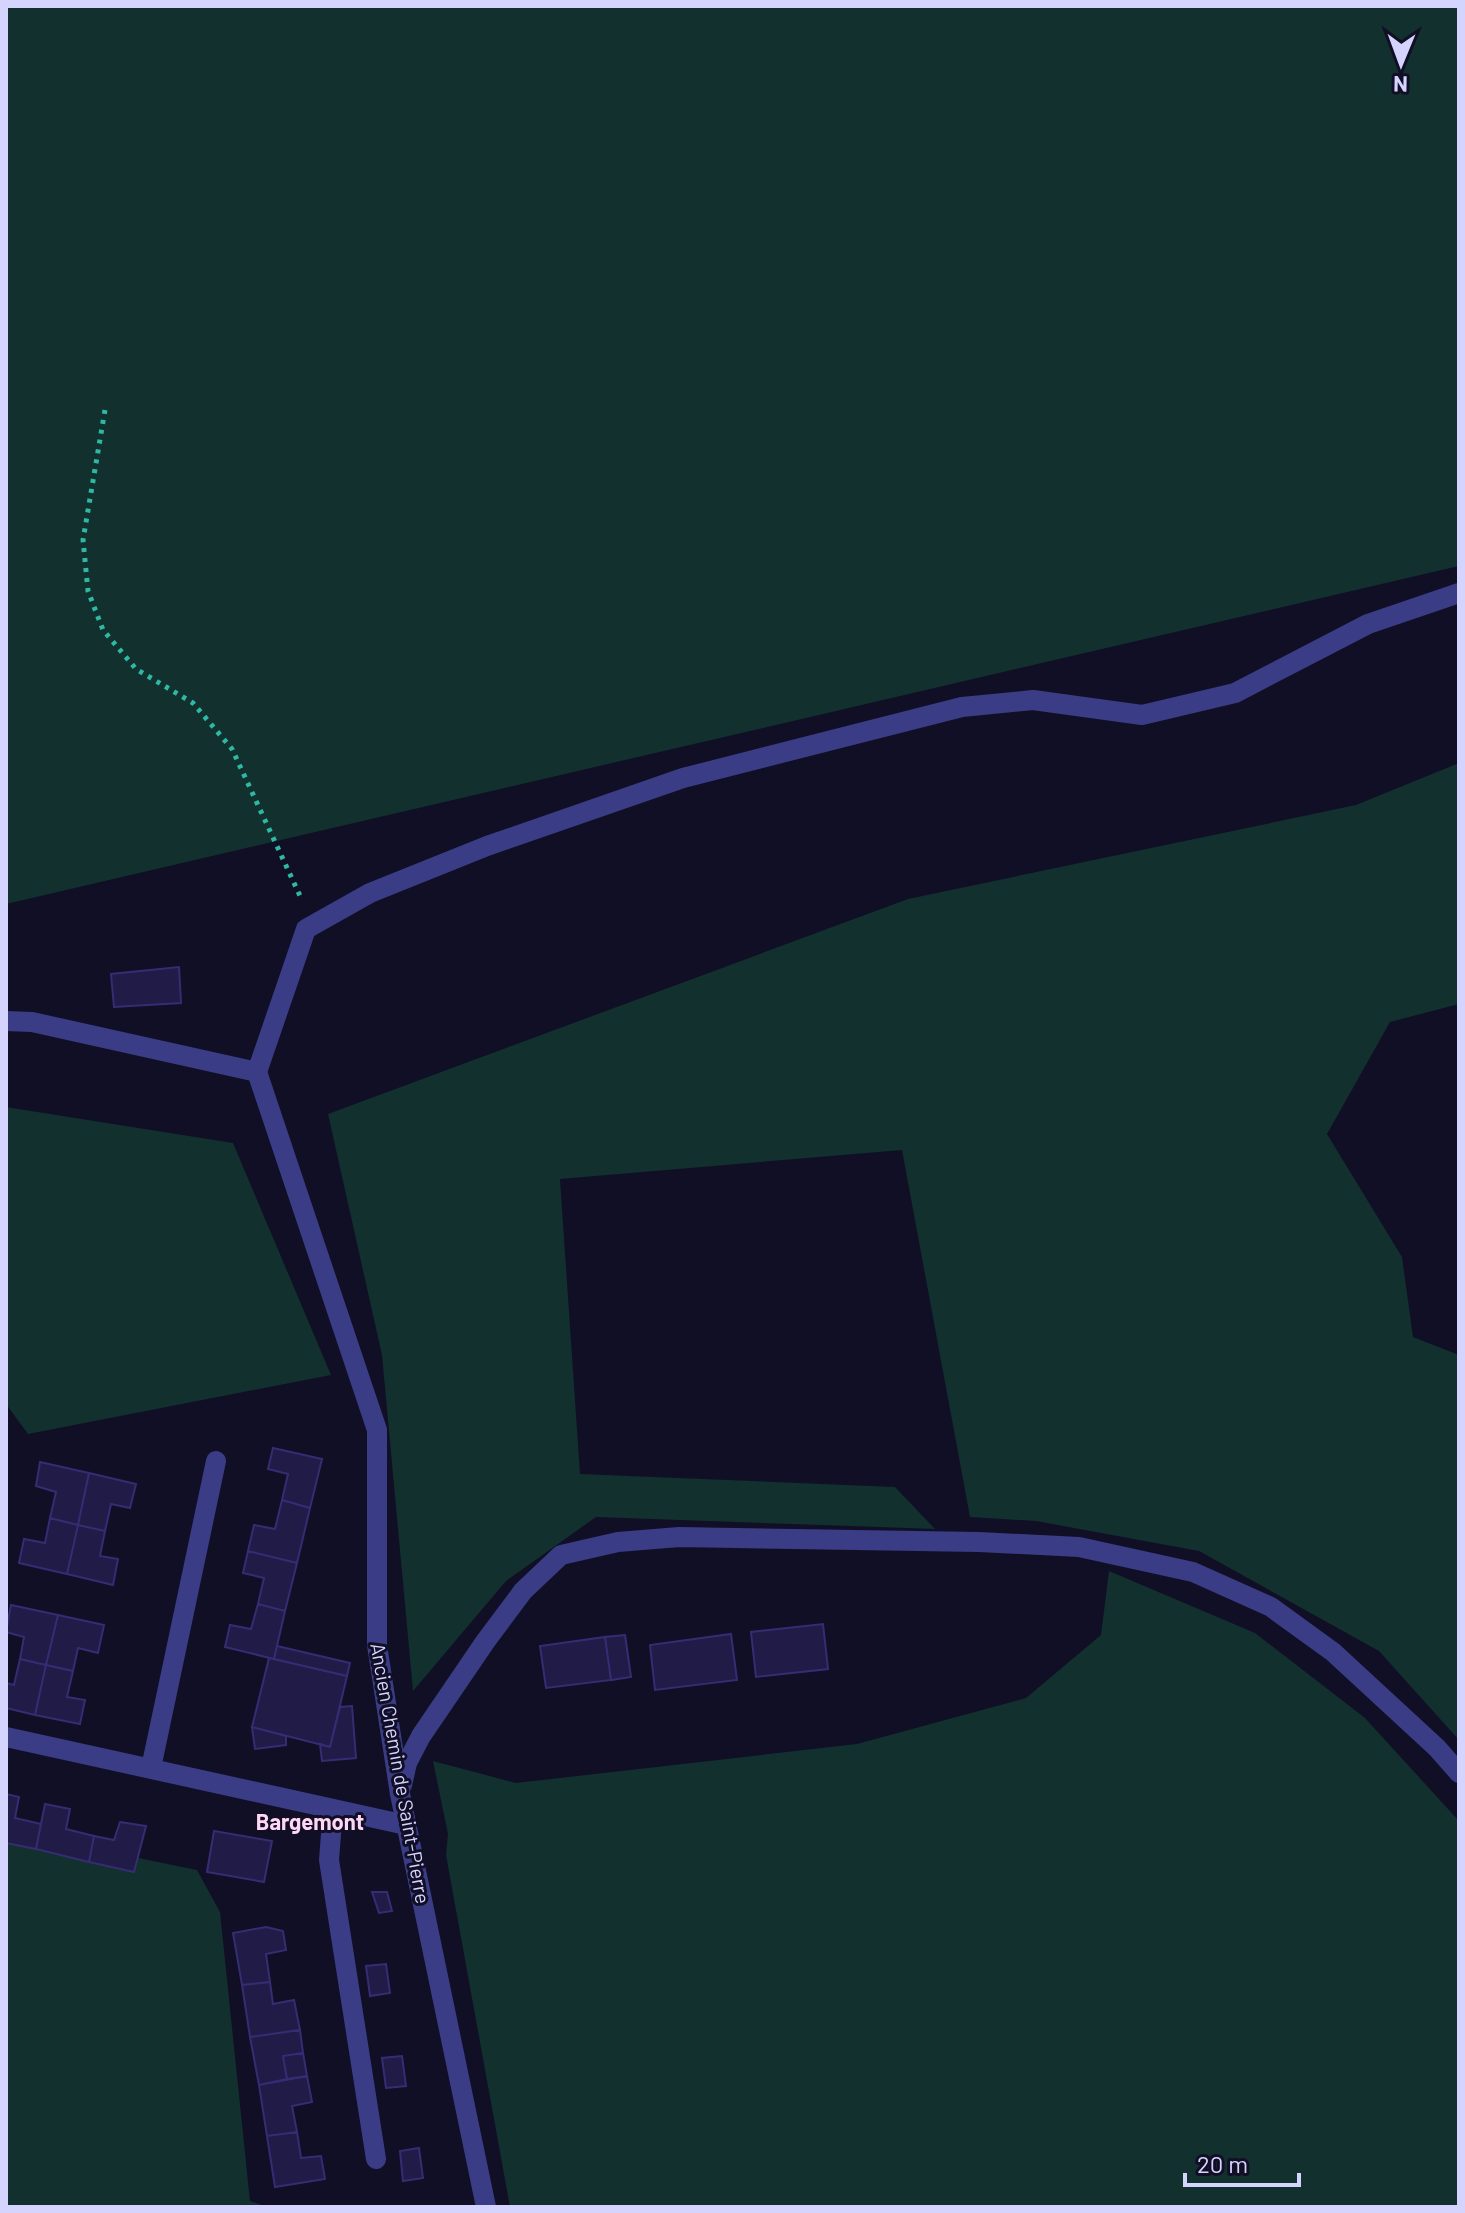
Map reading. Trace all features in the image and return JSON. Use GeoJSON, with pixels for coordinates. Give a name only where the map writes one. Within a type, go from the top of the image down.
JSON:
{"type":"FeatureCollection","features":[{"type":"Feature","properties":{"kind":"street"},"geometry":{"type":"LineString","coordinates":[[6,1021],[32,1022],[257,1072],[306,929],[370,893],[472,852],[683,778],[962,707],[1033,700],[1142,715],[1235,693],[1368,624],[1459,593]]}},
{"type":"Feature","properties":{"kind":"street","name":"Ancien Chemin de Saint-Pierre"},"geometry":{"type":"LineString","coordinates":[[257,1072],[377,1430],[377,1645],[406,1825],[486,2207]]}},
{"type":"Feature","properties":{"kind":"street"},"geometry":{"type":"LineString","coordinates":[[151,1768],[216,1461]]}},
{"type":"Feature","properties":{"kind":"street"},"geometry":{"type":"LineString","coordinates":[[400,1794],[407,1763],[421,1736],[523,1591],[551,1564],[561,1555],[618,1542],[679,1537],[979,1542],[1079,1547],[1193,1572],[1271,1607],[1333,1652],[1437,1748],[1459,1773]]}},
{"type":"Feature","properties":{"kind":"street"},"geometry":{"type":"LineString","coordinates":[[6,1737],[406,1825]]}},
{"type":"Feature","properties":{"kind":"street"},"geometry":{"type":"LineString","coordinates":[[333,1809],[329,1860],[376,2159]]}},
{"type":"Feature","properties":{"kind":"path"},"geometry":{"type":"LineString","coordinates":[[105,410],[83,540],[88,591],[103,630],[136,669],[193,703],[232,749],[301,897],[306,929]]}},
{"type":"Feature","properties":{"kind":"green space"},"geometry":{"type":"Polygon","coordinates":[[[6,6],[1459,6],[1459,566],[6,904],[6,6]]]}},
{"type":"Feature","properties":{"kind":"green space"},"geometry":{"type":"Polygon","coordinates":[[[1459,763],[1459,1004],[1390,1022],[1327,1134],[1402,1257],[1413,1337],[1459,1355],[1459,1740],[1379,1651],[1199,1551],[1036,1521],[970,1517],[902,1150],[560,1179],[580,1474],[895,1487],[935,1529],[596,1517],[506,1581],[413,1691],[382,1355],[328,1114],[908,899],[1356,805],[1459,763]]]}},
{"type":"Feature","properties":{"kind":"green space"},"geometry":{"type":"Polygon","coordinates":[[[6,1107],[233,1143],[331,1375],[28,1434],[6,1404],[6,1107]]]}},
{"type":"Feature","properties":{"kind":"green space"},"geometry":{"type":"Polygon","coordinates":[[[1109,1571],[1255,1633],[1365,1718],[1459,1821],[1459,2207],[510,2207],[446,1855],[448,1834],[433,1761],[516,1783],[857,1744],[1026,1698],[1101,1635],[1109,1571]]]}},
{"type":"Feature","properties":{"kind":"green space"},"geometry":{"type":"Polygon","coordinates":[[[6,1831],[197,1870],[220,1912],[250,2201],[268,2207],[6,2207],[6,1831]]]}},
{"type":"Feature","properties":{"kind":"building"},"geometry":{"type":"Polygon","coordinates":[[[179,967],[181,1003],[114,1007],[111,974],[179,967]]]}},
{"type":"Feature","properties":{"kind":"building"},"geometry":{"type":"Polygon","coordinates":[[[273,1448],[322,1459],[310,1508],[282,1500],[288,1474],[268,1469],[273,1448]]]}},
{"type":"Feature","properties":{"kind":"building"},"geometry":{"type":"Polygon","coordinates":[[[40,1462],[89,1473],[78,1525],[50,1518],[56,1492],[36,1486],[40,1462]]]}},
{"type":"Feature","properties":{"kind":"building"},"geometry":{"type":"Polygon","coordinates":[[[89,1473],[136,1484],[130,1508],[111,1504],[105,1531],[78,1525],[89,1473]]]}},
{"type":"Feature","properties":{"kind":"building"},"geometry":{"type":"Polygon","coordinates":[[[282,1500],[310,1508],[297,1563],[248,1551],[254,1525],[275,1529],[282,1500]]]}},
{"type":"Feature","properties":{"kind":"building"},"geometry":{"type":"Polygon","coordinates":[[[50,1518],[78,1525],[67,1574],[19,1563],[24,1539],[45,1543],[50,1518]]]}},
{"type":"Feature","properties":{"kind":"building"},"geometry":{"type":"Polygon","coordinates":[[[78,1525],[105,1531],[100,1556],[118,1559],[113,1585],[67,1574],[78,1525]]]}},
{"type":"Feature","properties":{"kind":"building"},"geometry":{"type":"Polygon","coordinates":[[[248,1551],[297,1563],[285,1611],[258,1604],[264,1578],[243,1573],[248,1551]]]}},
{"type":"Feature","properties":{"kind":"building"},"geometry":{"type":"Polygon","coordinates":[[[258,1604],[285,1611],[274,1659],[225,1647],[230,1625],[251,1629],[258,1604]]]}},
{"type":"Feature","properties":{"kind":"building"},"geometry":{"type":"Polygon","coordinates":[[[11,1605],[58,1615],[46,1665],[20,1659],[24,1637],[6,1632],[11,1605]]]}},
{"type":"Feature","properties":{"kind":"building"},"geometry":{"type":"Polygon","coordinates":[[[58,1615],[104,1625],[98,1653],[78,1648],[73,1671],[46,1665],[58,1615]]]}},
{"type":"Feature","properties":{"kind":"building"},"geometry":{"type":"Polygon","coordinates":[[[823,1624],[828,1669],[756,1677],[751,1632],[823,1624]]]}},
{"type":"Feature","properties":{"kind":"building"},"geometry":{"type":"Polygon","coordinates":[[[731,1634],[737,1680],[655,1690],[650,1645],[731,1634]]]}},
{"type":"Feature","properties":{"kind":"building"},"geometry":{"type":"Polygon","coordinates":[[[625,1635],[631,1677],[611,1680],[605,1637],[625,1635]]]}},
{"type":"Feature","properties":{"kind":"building"},"geometry":{"type":"Polygon","coordinates":[[[605,1637],[611,1680],[546,1688],[540,1646],[605,1637]]]}},
{"type":"Feature","properties":{"kind":"building"},"geometry":{"type":"Polygon","coordinates":[[[277,1646],[350,1663],[347,1676],[274,1659],[277,1646]]]}},
{"type":"Feature","properties":{"kind":"building"},"geometry":{"type":"Polygon","coordinates":[[[269,1658],[347,1676],[330,1747],[252,1727],[269,1658]]]}},
{"type":"Feature","properties":{"kind":"building"},"geometry":{"type":"Polygon","coordinates":[[[20,1659],[46,1665],[35,1715],[6,1708],[6,1683],[14,1685],[20,1659]]]}},
{"type":"Feature","properties":{"kind":"building"},"geometry":{"type":"Polygon","coordinates":[[[46,1665],[73,1671],[67,1697],[85,1700],[80,1724],[35,1715],[46,1665]]]}},
{"type":"Feature","properties":{"kind":"building"},"geometry":{"type":"Polygon","coordinates":[[[352,1706],[356,1758],[322,1761],[320,1744],[330,1747],[340,1707],[352,1706]]]}},
{"type":"Feature","properties":{"kind":"building"},"geometry":{"type":"Polygon","coordinates":[[[252,1727],[286,1736],[286,1745],[255,1749],[252,1727]]]}},
{"type":"Feature","properties":{"kind":"building"},"geometry":{"type":"Polygon","coordinates":[[[6,1794],[19,1797],[15,1818],[41,1824],[36,1849],[6,1843],[6,1794]]]}},
{"type":"Feature","properties":{"kind":"building"},"geometry":{"type":"Polygon","coordinates":[[[45,1804],[70,1809],[66,1829],[94,1836],[89,1862],[36,1849],[45,1804]]]}},
{"type":"Feature","properties":{"kind":"building"},"geometry":{"type":"Polygon","coordinates":[[[120,1822],[146,1826],[134,1872],[89,1862],[94,1836],[114,1840],[120,1822]]]}},
{"type":"Feature","properties":{"kind":"building"},"geometry":{"type":"Polygon","coordinates":[[[214,1831],[272,1841],[264,1882],[207,1872],[214,1831]]]}},
{"type":"Feature","properties":{"kind":"building"},"geometry":{"type":"Polygon","coordinates":[[[372,1892],[387,1892],[392,1911],[379,1913],[372,1892]]]}},
{"type":"Feature","properties":{"kind":"building"},"geometry":{"type":"Polygon","coordinates":[[[266,1927],[283,1931],[286,1950],[266,1954],[270,1982],[242,1985],[233,1933],[266,1927]]]}},
{"type":"Feature","properties":{"kind":"building"},"geometry":{"type":"Polygon","coordinates":[[[386,1964],[390,1993],[370,1996],[366,1966],[386,1964]]]}},
{"type":"Feature","properties":{"kind":"building"},"geometry":{"type":"Polygon","coordinates":[[[270,1982],[273,2004],[294,2000],[300,2030],[250,2037],[242,1985],[270,1982]]]}},
{"type":"Feature","properties":{"kind":"building"},"geometry":{"type":"Polygon","coordinates":[[[300,2030],[303,2053],[283,2056],[287,2079],[259,2085],[250,2037],[300,2030]]]}},
{"type":"Feature","properties":{"kind":"building"},"geometry":{"type":"Polygon","coordinates":[[[303,2053],[307,2076],[287,2079],[283,2056],[303,2053]]]}},
{"type":"Feature","properties":{"kind":"building"},"geometry":{"type":"Polygon","coordinates":[[[402,2056],[406,2086],[386,2088],[382,2058],[402,2056]]]}},
{"type":"Feature","properties":{"kind":"building"},"geometry":{"type":"Polygon","coordinates":[[[307,2076],[312,2102],[292,2106],[297,2132],[267,2136],[259,2085],[307,2076]]]}},
{"type":"Feature","properties":{"kind":"building"},"geometry":{"type":"Polygon","coordinates":[[[297,2132],[301,2158],[321,2156],[325,2179],[275,2187],[267,2136],[297,2132]]]}},
{"type":"Feature","properties":{"kind":"building"},"geometry":{"type":"Polygon","coordinates":[[[419,2148],[423,2178],[403,2181],[400,2151],[419,2148]]]}},
{"type":"Feature","properties":{"kind":"district","name":"Bargemont"},"geometry":{"type":"Point","coordinates":[310,1821]}}]}
